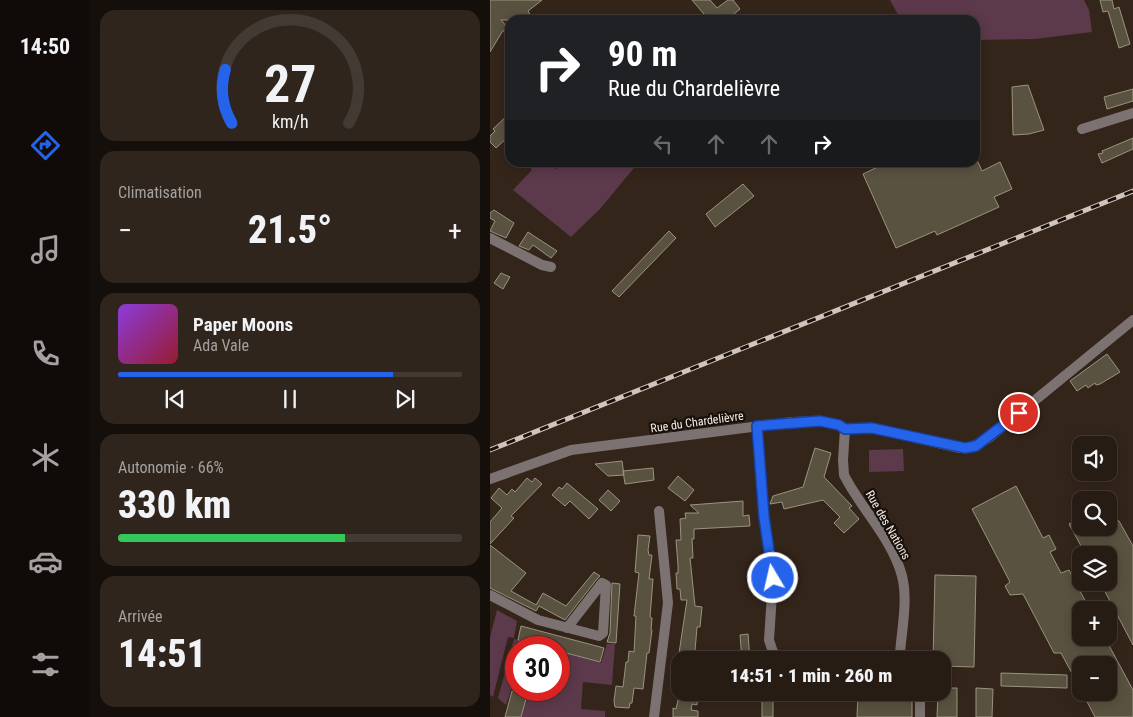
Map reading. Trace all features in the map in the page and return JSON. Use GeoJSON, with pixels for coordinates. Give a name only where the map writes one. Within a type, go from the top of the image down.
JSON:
{"type":"FeatureCollection","features":[{"type":"Feature","properties":{"kind":"street"},"geometry":{"type":"LineString","coordinates":[[1082,129],[1133,113]]}},
{"type":"Feature","properties":{"kind":"street"},"geometry":{"type":"LineString","coordinates":[[490,238],[542,265],[551,266]]}},
{"type":"Feature","properties":{"kind":"street","name":"Rue du Chardelièvre"},"geometry":{"type":"LineString","coordinates":[[490,479],[571,450],[757,426],[814,421],[839,425],[845,429],[872,428],[959,448],[976,446],[1133,320]]}},
{"type":"Feature","properties":{"kind":"street"},"geometry":{"type":"LineString","coordinates":[[757,426],[764,517],[773,578],[769,640],[773,651]]}},
{"type":"Feature","properties":{"kind":"street","name":"Rue des Nations"},"geometry":{"type":"LineString","coordinates":[[845,429],[844,475],[895,557],[902,576],[904,599],[903,651]]}},
{"type":"Feature","properties":{"kind":"street"},"geometry":{"type":"LineString","coordinates":[[654,717],[668,603],[660,511]]}},
{"type":"Feature","properties":{"kind":"street"},"geometry":{"type":"LineString","coordinates":[[490,596],[538,620],[567,628],[599,636],[603,633],[606,585],[602,584],[567,628]]}},
{"type":"Feature","properties":{"kind":"street"},"geometry":{"type":"LineString","coordinates":[[920,701],[920,717]]}},
{"type":"Feature","properties":{"kind":"shaded area"},"geometry":{"type":"Polygon","coordinates":[[[890,0],[1084,0],[1089,10],[1092,32],[1035,39],[980,40],[980,15],[898,15],[890,0]]]}},
{"type":"Feature","properties":{"kind":"shaded area"},"geometry":{"type":"Polygon","coordinates":[[[530,167],[554,167],[556,169],[559,167],[635,167],[600,209],[571,237],[513,190],[532,170],[530,167]]]}},
{"type":"Feature","properties":{"kind":"shaded area"},"geometry":{"type":"Polygon","coordinates":[[[903,449],[904,471],[869,472],[869,450],[903,449]]]}},
{"type":"Feature","properties":{"kind":"shaded area"},"geometry":{"type":"Polygon","coordinates":[[[497,610],[517,621],[514,636],[505,636],[505,649],[493,697],[490,695],[490,637],[497,610]]]}},
{"type":"Feature","properties":{"kind":"shaded area"},"geometry":{"type":"Polygon","coordinates":[[[607,644],[615,644],[612,685],[583,682],[581,709],[605,711],[605,717],[521,717],[525,701],[570,701],[570,654],[601,663],[607,644]]]}},
{"type":"Feature","properties":{"kind":"shaded area"},"geometry":{"type":"Polygon","coordinates":[[[505,672],[506,705],[498,698],[505,672]]]}},
{"type":"Feature","properties":{"kind":"building"},"geometry":{"type":"Polygon","coordinates":[[[490,0],[542,0],[528,11],[530,15],[505,15],[505,20],[501,20],[505,25],[505,30],[490,52],[490,0]]]}},
{"type":"Feature","properties":{"kind":"building"},"geometry":{"type":"Polygon","coordinates":[[[692,0],[710,0],[717,8],[728,0],[733,0],[740,9],[733,15],[705,15],[692,0]]]}},
{"type":"Feature","properties":{"kind":"building"},"geometry":{"type":"Polygon","coordinates":[[[1100,0],[1112,0],[1114,9],[1119,7],[1130,44],[1119,48],[1108,11],[1103,12],[1100,0]]]}},
{"type":"Feature","properties":{"kind":"building"},"geometry":{"type":"Polygon","coordinates":[[[1028,85],[1044,130],[1029,134],[1013,135],[1012,87],[1028,85]]]}},
{"type":"Feature","properties":{"kind":"building"},"geometry":{"type":"Polygon","coordinates":[[[1133,89],[1133,101],[1107,109],[1104,97],[1133,89]]]}},
{"type":"Feature","properties":{"kind":"building"},"geometry":{"type":"Polygon","coordinates":[[[505,118],[505,140],[496,148],[490,142],[490,136],[495,131],[493,129],[505,118]]]}},
{"type":"Feature","properties":{"kind":"building"},"geometry":{"type":"Polygon","coordinates":[[[1133,138],[1133,149],[1102,163],[1098,154],[1133,138]]]}},
{"type":"Feature","properties":{"kind":"building"},"geometry":{"type":"Polygon","coordinates":[[[1000,162],[1012,189],[994,197],[999,207],[937,235],[935,231],[896,248],[863,174],[878,167],[980,166],[982,171],[1000,162]]]}},
{"type":"Feature","properties":{"kind":"building"},"geometry":{"type":"Polygon","coordinates":[[[743,184],[754,196],[715,227],[706,214],[743,184]]]}},
{"type":"Feature","properties":{"kind":"building"},"geometry":{"type":"Polygon","coordinates":[[[494,210],[514,223],[506,238],[490,231],[495,221],[490,218],[490,213],[494,210]]]}},
{"type":"Feature","properties":{"kind":"building"},"geometry":{"type":"Polygon","coordinates":[[[669,231],[676,238],[619,297],[612,291],[669,231]]]}},
{"type":"Feature","properties":{"kind":"building"},"geometry":{"type":"Polygon","coordinates":[[[528,232],[557,251],[551,258],[533,245],[529,250],[519,246],[528,232]]]}},
{"type":"Feature","properties":{"kind":"building"},"geometry":{"type":"Polygon","coordinates":[[[501,273],[510,277],[503,289],[494,283],[501,273]]]}},
{"type":"Feature","properties":{"kind":"building"},"geometry":{"type":"Polygon","coordinates":[[[1107,354],[1120,372],[1100,384],[1096,385],[1095,383],[1088,388],[1086,385],[1077,391],[1070,381],[1107,354]]]}},
{"type":"Feature","properties":{"kind":"building"},"geometry":{"type":"Polygon","coordinates":[[[815,448],[831,453],[824,477],[852,506],[849,508],[859,519],[844,533],[834,523],[840,517],[823,500],[784,509],[782,502],[770,504],[773,496],[803,487],[815,448]]]}},
{"type":"Feature","properties":{"kind":"building"},"geometry":{"type":"Polygon","coordinates":[[[622,461],[624,475],[608,476],[595,464],[622,461]]]}},
{"type":"Feature","properties":{"kind":"building"},"geometry":{"type":"Polygon","coordinates":[[[653,468],[654,480],[625,484],[623,471],[653,468]]]}},
{"type":"Feature","properties":{"kind":"building"},"geometry":{"type":"Polygon","coordinates":[[[678,476],[694,490],[685,501],[668,488],[678,476]]]}},
{"type":"Feature","properties":{"kind":"building"},"geometry":{"type":"Polygon","coordinates":[[[527,478],[532,482],[535,478],[542,484],[511,516],[514,518],[490,544],[490,522],[502,508],[491,498],[499,488],[507,495],[512,489],[515,492],[527,478]]]}},
{"type":"Feature","properties":{"kind":"building"},"geometry":{"type":"Polygon","coordinates":[[[567,483],[598,509],[589,519],[570,501],[565,506],[552,495],[559,487],[562,489],[567,483]]]}},
{"type":"Feature","properties":{"kind":"building"},"geometry":{"type":"Polygon","coordinates":[[[1016,486],[1043,538],[1049,535],[1056,549],[1050,552],[1061,573],[1069,570],[1072,576],[1072,591],[1080,591],[1085,601],[1072,601],[1072,646],[1109,646],[1115,656],[1072,656],[1072,673],[1061,653],[1054,653],[1023,594],[1010,595],[1005,586],[1010,582],[972,509],[1016,486]]]}},
{"type":"Feature","properties":{"kind":"building"},"geometry":{"type":"Polygon","coordinates":[[[608,490],[620,501],[611,511],[599,500],[608,490]]]}},
{"type":"Feature","properties":{"kind":"building"},"geometry":{"type":"Polygon","coordinates":[[[743,501],[743,516],[749,515],[750,526],[694,529],[694,539],[692,539],[693,558],[690,558],[695,606],[702,607],[700,627],[697,627],[695,651],[679,651],[687,600],[681,600],[680,589],[677,589],[676,540],[681,540],[680,519],[686,518],[685,513],[699,513],[690,505],[743,501]]]}},
{"type":"Feature","properties":{"kind":"building"},"geometry":{"type":"Polygon","coordinates":[[[1117,520],[1133,546],[1133,645],[1117,614],[1117,601],[1110,601],[1105,591],[1117,591],[1117,546],[1081,546],[1076,536],[1117,536],[1117,520]]]}},
{"type":"Feature","properties":{"kind":"building"},"geometry":{"type":"Polygon","coordinates":[[[638,535],[650,536],[648,550],[649,555],[652,555],[649,579],[653,579],[650,617],[652,618],[652,630],[649,653],[647,653],[643,689],[634,688],[632,703],[630,703],[629,708],[615,707],[616,686],[623,687],[629,651],[634,652],[636,616],[634,616],[639,573],[635,572],[638,535]]]}},
{"type":"Feature","properties":{"kind":"building"},"geometry":{"type":"Polygon","coordinates":[[[490,545],[526,573],[511,591],[536,605],[543,593],[566,606],[594,572],[600,576],[565,620],[539,606],[536,611],[490,588],[490,545]]]}},
{"type":"Feature","properties":{"kind":"building"},"geometry":{"type":"Polygon","coordinates":[[[935,575],[976,576],[974,667],[951,666],[951,651],[933,651],[935,575]]]}},
{"type":"Feature","properties":{"kind":"building"},"geometry":{"type":"Polygon","coordinates":[[[612,583],[620,584],[616,643],[607,642],[610,633],[612,583]]]}},
{"type":"Feature","properties":{"kind":"building"},"geometry":{"type":"Polygon","coordinates":[[[521,626],[559,636],[519,636],[521,626]]]}},
{"type":"Feature","properties":{"kind":"building"},"geometry":{"type":"Polygon","coordinates":[[[748,634],[749,651],[741,651],[740,635],[748,634]]]}},
{"type":"Feature","properties":{"kind":"building"},"geometry":{"type":"Polygon","coordinates":[[[570,639],[604,648],[600,662],[570,654],[570,639]]]}},
{"type":"Feature","properties":{"kind":"building"},"geometry":{"type":"Polygon","coordinates":[[[1117,660],[1133,690],[1133,717],[1095,717],[1087,701],[1117,701],[1117,660]]]}},
{"type":"Feature","properties":{"kind":"building"},"geometry":{"type":"Polygon","coordinates":[[[1001,673],[1067,675],[1067,688],[1001,686],[1001,673]]]}},
{"type":"Feature","properties":{"kind":"building"},"geometry":{"type":"Polygon","coordinates":[[[951,688],[957,688],[957,717],[937,717],[938,701],[951,701],[951,688]]]}},
{"type":"Feature","properties":{"kind":"building"},"geometry":{"type":"Polygon","coordinates":[[[976,688],[993,689],[992,717],[976,717],[976,688]]]}},
{"type":"Feature","properties":{"kind":"building"},"geometry":{"type":"Polygon","coordinates":[[[509,701],[525,701],[521,717],[505,717],[509,701]]]}},
{"type":"Feature","properties":{"kind":"building"},"geometry":{"type":"Polygon","coordinates":[[[678,701],[697,701],[697,705],[692,704],[691,710],[698,711],[698,717],[673,717],[673,708],[676,709],[678,701]]]}},
{"type":"Feature","properties":{"kind":"building"},"geometry":{"type":"Polygon","coordinates":[[[762,701],[773,701],[773,717],[762,717],[762,701]]]}},
{"type":"Feature","properties":{"kind":"building"},"geometry":{"type":"Polygon","coordinates":[[[858,701],[912,701],[912,717],[857,717],[858,701]]]}},
{"type":"Feature","properties":{"kind":"railway"},"geometry":{"type":"LineString","coordinates":[[490,450],[1133,191]]}},
{"type":"Feature","properties":{"kind":"route"},"geometry":{"type":"LineString","coordinates":[[773,578],[764,517],[757,426],[820,421],[839,425],[845,429],[854,427],[872,428],[959,448],[970,448],[976,446],[1019,413]]}}]}
